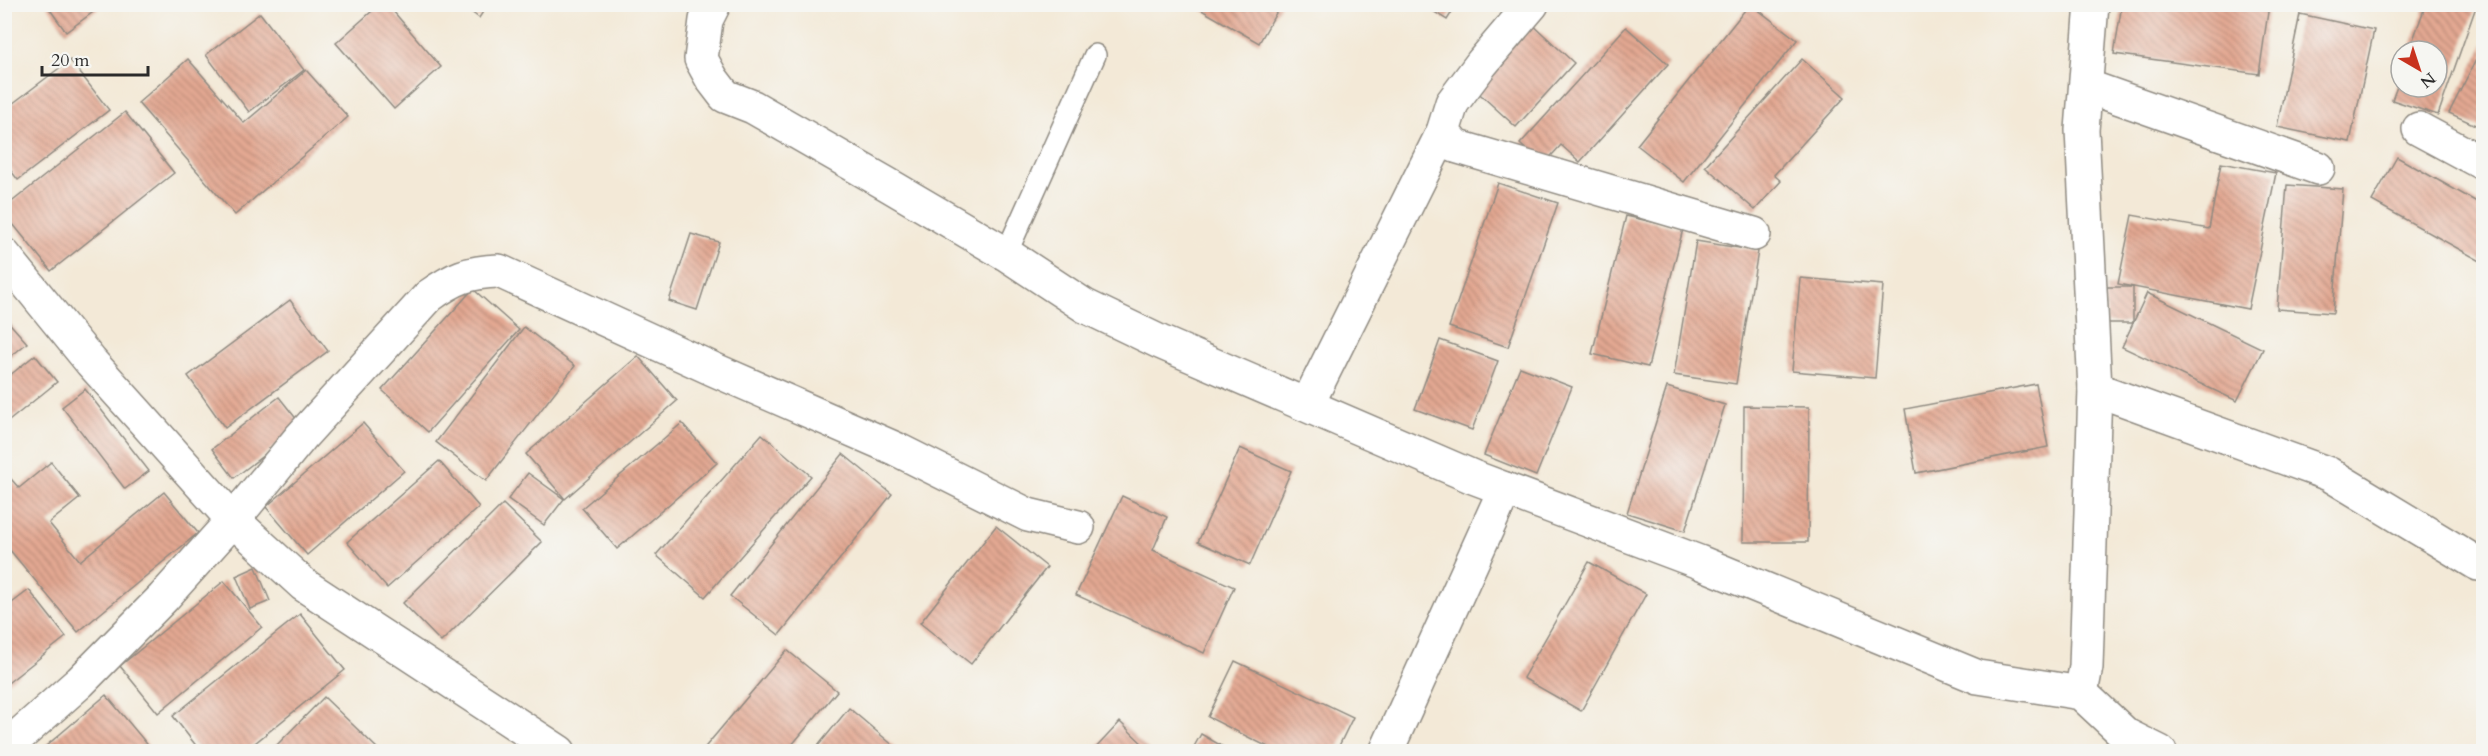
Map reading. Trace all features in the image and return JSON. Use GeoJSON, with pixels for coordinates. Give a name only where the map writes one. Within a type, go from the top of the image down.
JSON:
{"type":"FeatureCollection","features":[{"type":"Feature","properties":{"kind":"street"},"geometry":{"type":"LineString","coordinates":[[714,4],[705,20],[701,58],[712,80],[725,96],[753,107],[1006,254],[1085,306],[1160,342],[1505,489],[1699,562],[1978,677],[2081,693],[2126,735],[2160,752]]}},
{"type":"Feature","properties":{"kind":"street"},"geometry":{"type":"LineString","coordinates":[[1307,405],[1443,132],[1452,103],[1482,63],[1532,4]]}},
{"type":"Feature","properties":{"kind":"street"},"geometry":{"type":"LineString","coordinates":[[2081,693],[2086,667],[2095,389],[2082,130],[2092,4]]}},
{"type":"Feature","properties":{"kind":"street"},"geometry":{"type":"LineString","coordinates":[[2086,86],[2318,168]]}},
{"type":"Feature","properties":{"kind":"street"},"geometry":{"type":"LineString","coordinates":[[2420,129],[2484,164]]}},
{"type":"Feature","properties":{"kind":"street"},"geometry":{"type":"LineString","coordinates":[[1443,132],[1455,146],[1754,234]]}},
{"type":"Feature","properties":{"kind":"street"},"geometry":{"type":"LineString","coordinates":[[4,255],[91,362],[233,520],[304,585],[559,752]]}},
{"type":"Feature","properties":{"kind":"street"},"geometry":{"type":"LineString","coordinates":[[4,749],[80,682],[155,606],[233,520],[301,437],[429,296],[449,281],[473,272],[499,270],[715,370],[897,449],[1028,515],[1078,527]]}},
{"type":"Feature","properties":{"kind":"street"},"geometry":{"type":"LineString","coordinates":[[2095,389],[2329,474],[2478,564],[2484,563]]}},
{"type":"Feature","properties":{"kind":"street"},"geometry":{"type":"LineString","coordinates":[[1386,752],[1505,489]]}},
{"type":"Feature","properties":{"kind":"lane"},"geometry":{"type":"LineString","coordinates":[[1006,254],[1095,55]]}},
{"type":"Feature","properties":{"kind":"building"},"geometry":{"type":"Polygon","coordinates":[[[46,4],[104,4],[66,32],[46,4]]]}},
{"type":"Feature","properties":{"kind":"building"},"geometry":{"type":"Polygon","coordinates":[[[380,4],[387,4],[441,67],[394,109],[336,43],[380,4]]]}},
{"type":"Feature","properties":{"kind":"building"},"geometry":{"type":"Polygon","coordinates":[[[461,4],[488,4],[479,18],[461,4]]]}},
{"type":"Feature","properties":{"kind":"building"},"geometry":{"type":"Polygon","coordinates":[[[1191,4],[1281,4],[1259,43],[1191,4]]]}},
{"type":"Feature","properties":{"kind":"building"},"geometry":{"type":"Polygon","coordinates":[[[1422,4],[1457,4],[1447,20],[1422,4]]]}},
{"type":"Feature","properties":{"kind":"building"},"geometry":{"type":"Polygon","coordinates":[[[2122,4],[2269,5],[2259,74],[2114,54],[2122,4]]]}},
{"type":"Feature","properties":{"kind":"building"},"geometry":{"type":"Polygon","coordinates":[[[2426,4],[2477,4],[2449,84],[2449,39],[2413,39],[2426,4]]]}},
{"type":"Feature","properties":{"kind":"building"},"geometry":{"type":"Polygon","coordinates":[[[1749,5],[1797,40],[1684,182],[1637,145],[1749,5]]]}},
{"type":"Feature","properties":{"kind":"building"},"geometry":{"type":"Polygon","coordinates":[[[260,13],[304,70],[249,112],[206,55],[260,13]]]}},
{"type":"Feature","properties":{"kind":"building"},"geometry":{"type":"Polygon","coordinates":[[[2300,14],[2374,30],[2350,142],[2277,127],[2300,14]]]}},
{"type":"Feature","properties":{"kind":"building"},"geometry":{"type":"Polygon","coordinates":[[[1530,22],[1574,63],[1516,127],[1471,86],[1530,22]]]}},
{"type":"Feature","properties":{"kind":"building"},"geometry":{"type":"Polygon","coordinates":[[[1626,27],[1668,64],[1580,162],[1561,145],[1543,165],[1520,144],[1626,27]]]}},
{"type":"Feature","properties":{"kind":"building"},"geometry":{"type":"Polygon","coordinates":[[[2484,44],[2484,129],[2449,113],[2484,44]]]}},
{"type":"Feature","properties":{"kind":"building"},"geometry":{"type":"Polygon","coordinates":[[[188,59],[244,123],[306,70],[348,117],[235,215],[138,103],[188,59]]]}},
{"type":"Feature","properties":{"kind":"building"},"geometry":{"type":"Polygon","coordinates":[[[1802,59],[1845,97],[1774,175],[1781,181],[1755,210],[1705,166],[1802,59]]]}},
{"type":"Feature","properties":{"kind":"building"},"geometry":{"type":"Polygon","coordinates":[[[70,60],[109,110],[18,180],[4,162],[4,110],[70,60]]]}},
{"type":"Feature","properties":{"kind":"building"},"geometry":{"type":"Polygon","coordinates":[[[2392,99],[2444,99],[2438,115],[2392,99]]]}},
{"type":"Feature","properties":{"kind":"building"},"geometry":{"type":"Polygon","coordinates":[[[125,112],[174,173],[51,271],[4,213],[4,208],[125,112]]]}},
{"type":"Feature","properties":{"kind":"building"},"geometry":{"type":"Polygon","coordinates":[[[2397,157],[2484,206],[2484,263],[2372,201],[2397,157]]]}},
{"type":"Feature","properties":{"kind":"building"},"geometry":{"type":"Polygon","coordinates":[[[2221,163],[2276,173],[2248,309],[2118,284],[2132,215],[2209,229],[2221,163]]]}},
{"type":"Feature","properties":{"kind":"building"},"geometry":{"type":"Polygon","coordinates":[[[1498,183],[1558,203],[1508,347],[1449,327],[1498,183]]]}},
{"type":"Feature","properties":{"kind":"building"},"geometry":{"type":"Polygon","coordinates":[[[2287,185],[2343,189],[2333,313],[2277,309],[2287,185]]]}},
{"type":"Feature","properties":{"kind":"building"},"geometry":{"type":"Polygon","coordinates":[[[1626,216],[1683,229],[1648,367],[1592,354],[1626,216]]]}},
{"type":"Feature","properties":{"kind":"building"},"geometry":{"type":"Polygon","coordinates":[[[691,234],[719,242],[697,310],[669,301],[691,234]]]}},
{"type":"Feature","properties":{"kind":"building"},"geometry":{"type":"Polygon","coordinates":[[[1696,241],[1758,251],[1736,384],[1674,375],[1696,241]]]}},
{"type":"Feature","properties":{"kind":"building"},"geometry":{"type":"Polygon","coordinates":[[[1800,278],[1883,285],[1875,378],[1792,371],[1800,278]]]}},
{"type":"Feature","properties":{"kind":"building"},"geometry":{"type":"Polygon","coordinates":[[[2106,287],[2133,287],[2133,323],[2106,323],[2106,287]]]}},
{"type":"Feature","properties":{"kind":"building"},"geometry":{"type":"Polygon","coordinates":[[[473,289],[519,330],[428,432],[382,390],[473,289]]]}},
{"type":"Feature","properties":{"kind":"building"},"geometry":{"type":"Polygon","coordinates":[[[2147,293],[2263,349],[2237,401],[2122,347],[2147,293]]]}},
{"type":"Feature","properties":{"kind":"building"},"geometry":{"type":"Polygon","coordinates":[[[290,300],[328,351],[225,428],[188,376],[290,300]]]}},
{"type":"Feature","properties":{"kind":"building"},"geometry":{"type":"Polygon","coordinates":[[[4,317],[27,343],[4,362],[4,317]]]}},
{"type":"Feature","properties":{"kind":"building"},"geometry":{"type":"Polygon","coordinates":[[[524,327],[575,366],[486,481],[436,442],[524,327]]]}},
{"type":"Feature","properties":{"kind":"building"},"geometry":{"type":"Polygon","coordinates":[[[1440,340],[1498,361],[1472,430],[1415,409],[1440,340]]]}},
{"type":"Feature","properties":{"kind":"building"},"geometry":{"type":"Polygon","coordinates":[[[35,355],[57,382],[4,425],[4,380],[35,355]]]}},
{"type":"Feature","properties":{"kind":"building"},"geometry":{"type":"Polygon","coordinates":[[[638,356],[677,401],[565,499],[526,454],[638,356]]]}},
{"type":"Feature","properties":{"kind":"building"},"geometry":{"type":"Polygon","coordinates":[[[1520,367],[1572,387],[1536,476],[1484,455],[1520,367]]]}},
{"type":"Feature","properties":{"kind":"building"},"geometry":{"type":"Polygon","coordinates":[[[2036,384],[2048,447],[1916,473],[1905,409],[2036,384]]]}},
{"type":"Feature","properties":{"kind":"building"},"geometry":{"type":"Polygon","coordinates":[[[1667,387],[1725,405],[1685,531],[1627,513],[1667,387]]]}},
{"type":"Feature","properties":{"kind":"building"},"geometry":{"type":"Polygon","coordinates":[[[85,389],[149,471],[125,489],[62,407],[85,389]]]}},
{"type":"Feature","properties":{"kind":"building"},"geometry":{"type":"Polygon","coordinates":[[[279,397],[302,426],[234,478],[212,449],[279,397]]]}},
{"type":"Feature","properties":{"kind":"building"},"geometry":{"type":"Polygon","coordinates":[[[1744,406],[1809,407],[1808,542],[1743,542],[1744,406]]]}},
{"type":"Feature","properties":{"kind":"building"},"geometry":{"type":"Polygon","coordinates":[[[363,423],[404,471],[307,555],[266,507],[363,423]]]}},
{"type":"Feature","properties":{"kind":"building"},"geometry":{"type":"Polygon","coordinates":[[[682,423],[717,463],[617,549],[582,508],[682,423]]]}},
{"type":"Feature","properties":{"kind":"building"},"geometry":{"type":"Polygon","coordinates":[[[762,434],[811,476],[705,597],[656,555],[762,434]]]}},
{"type":"Feature","properties":{"kind":"building"},"geometry":{"type":"Polygon","coordinates":[[[1240,448],[1291,471],[1250,565],[1198,542],[1240,448]]]}},
{"type":"Feature","properties":{"kind":"building"},"geometry":{"type":"Polygon","coordinates":[[[843,454],[892,494],[779,635],[730,596],[843,454]]]}},
{"type":"Feature","properties":{"kind":"building"},"geometry":{"type":"Polygon","coordinates":[[[439,461],[479,507],[387,588],[347,542],[439,461]]]}},
{"type":"Feature","properties":{"kind":"building"},"geometry":{"type":"Polygon","coordinates":[[[51,462],[80,498],[49,523],[80,561],[164,492],[198,533],[78,632],[4,543],[4,471],[19,488],[51,462]]]}},
{"type":"Feature","properties":{"kind":"building"},"geometry":{"type":"Polygon","coordinates":[[[528,473],[564,499],[544,525],[508,499],[528,473]]]}},
{"type":"Feature","properties":{"kind":"building"},"geometry":{"type":"Polygon","coordinates":[[[1122,496],[1167,517],[1153,550],[1234,587],[1204,653],[1076,595],[1122,496]]]}},
{"type":"Feature","properties":{"kind":"building"},"geometry":{"type":"Polygon","coordinates":[[[503,504],[542,542],[441,642],[403,603],[503,504]]]}},
{"type":"Feature","properties":{"kind":"building"},"geometry":{"type":"Polygon","coordinates":[[[996,526],[1047,567],[971,664],[920,623],[996,526]]]}},
{"type":"Feature","properties":{"kind":"building"},"geometry":{"type":"Polygon","coordinates":[[[1589,562],[1646,594],[1581,711],[1523,678],[1589,562]]]}},
{"type":"Feature","properties":{"kind":"building"},"geometry":{"type":"Polygon","coordinates":[[[256,567],[270,601],[250,609],[236,576],[256,567]]]}},
{"type":"Feature","properties":{"kind":"building"},"geometry":{"type":"Polygon","coordinates":[[[224,581],[262,627],[158,713],[120,666],[224,581]]]}},
{"type":"Feature","properties":{"kind":"building"},"geometry":{"type":"Polygon","coordinates":[[[29,590],[66,637],[4,686],[4,609],[29,590]]]}},
{"type":"Feature","properties":{"kind":"building"},"geometry":{"type":"Polygon","coordinates":[[[300,614],[345,670],[244,752],[201,752],[173,716],[300,614]]]}},
{"type":"Feature","properties":{"kind":"building"},"geometry":{"type":"Polygon","coordinates":[[[787,650],[837,691],[786,752],[701,752],[787,650]]]}},
{"type":"Feature","properties":{"kind":"building"},"geometry":{"type":"Polygon","coordinates":[[[1235,661],[1353,717],[1336,752],[1278,752],[1208,717],[1235,661]]]}},
{"type":"Feature","properties":{"kind":"building"},"geometry":{"type":"Polygon","coordinates":[[[106,695],[152,750],[39,752],[106,695]]]}},
{"type":"Feature","properties":{"kind":"building"},"geometry":{"type":"Polygon","coordinates":[[[324,697],[381,752],[270,752],[324,697]]]}},
{"type":"Feature","properties":{"kind":"building"},"geometry":{"type":"Polygon","coordinates":[[[849,708],[895,747],[891,752],[813,752],[849,708]]]}},
{"type":"Feature","properties":{"kind":"building"},"geometry":{"type":"Polygon","coordinates":[[[1120,722],[1151,752],[1092,752],[1120,722]]]}},
{"type":"Feature","properties":{"kind":"building"},"geometry":{"type":"Polygon","coordinates":[[[1201,734],[1232,752],[1191,752],[1201,734]]]}}]}
